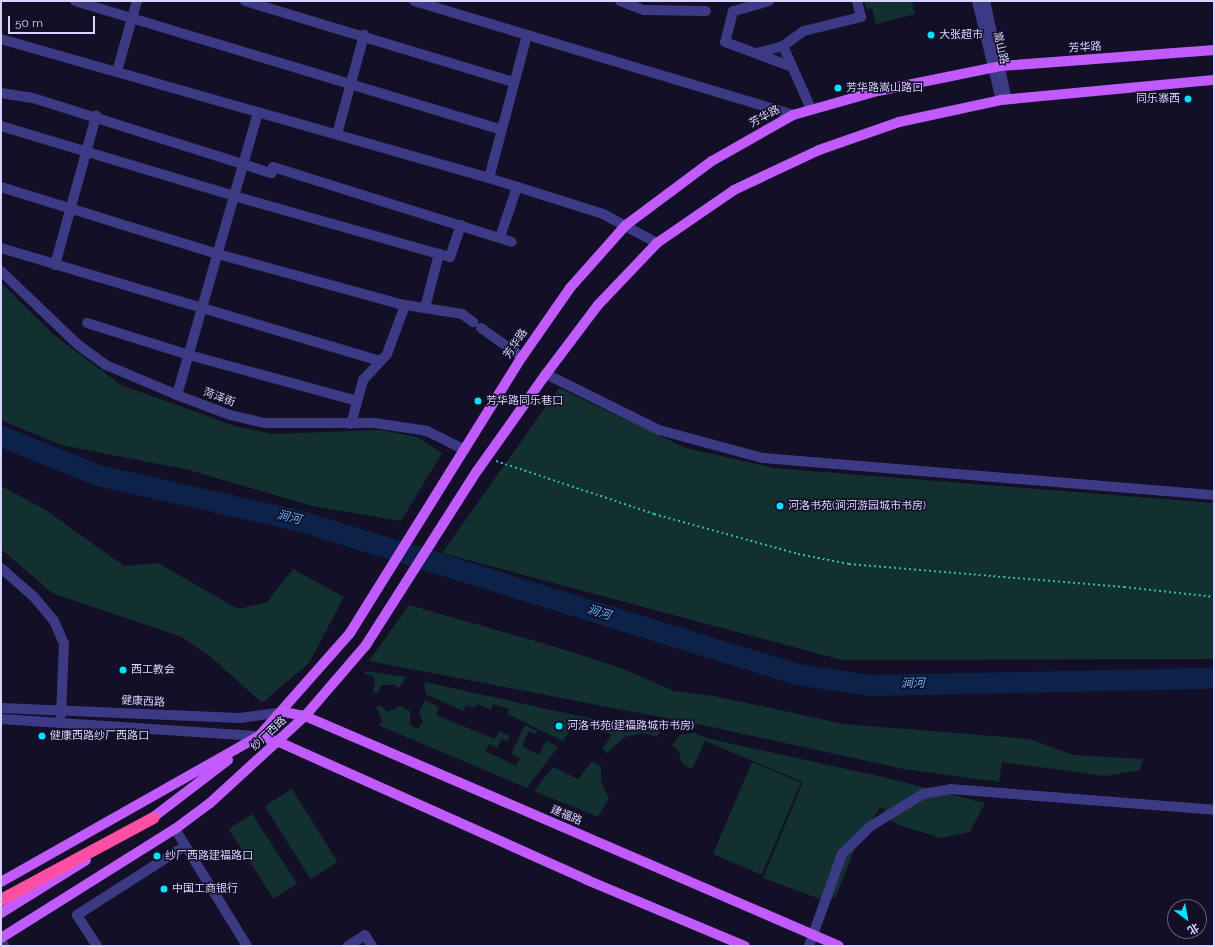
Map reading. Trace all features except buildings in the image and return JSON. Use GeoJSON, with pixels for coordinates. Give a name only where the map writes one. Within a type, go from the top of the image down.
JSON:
{"type":"FeatureCollection","features":[{"type":"Feature","properties":{"kind":"highway"},"geometry":{"type":"LineString","coordinates":[[1,900],[153,818]]}},
{"type":"Feature","properties":{"kind":"main road","name":"芳华路"},"geometry":{"type":"LineString","coordinates":[[465,450],[522,357],[570,288],[626,225],[712,161],[793,115],[878,91],[997,67],[1214,50]]}},
{"type":"Feature","properties":{"kind":"main road"},"geometry":{"type":"LineString","coordinates":[[487,458],[546,374],[598,305],[656,243],[734,190],[819,150],[899,122],[1004,100],[1214,80]]}},
{"type":"Feature","properties":{"kind":"main road","name":"纱厂西路"},"geometry":{"type":"LineString","coordinates":[[1,882],[259,736],[283,712],[350,633],[465,450]]}},
{"type":"Feature","properties":{"kind":"main road","name":"纱厂西路"},"geometry":{"type":"LineString","coordinates":[[1,938],[175,829],[210,803],[280,742],[305,716],[366,645],[487,458]]}},
{"type":"Feature","properties":{"kind":"main road","name":"建福路"},"geometry":{"type":"LineString","coordinates":[[283,712],[305,716],[839,946]]}},
{"type":"Feature","properties":{"kind":"main road"},"geometry":{"type":"LineString","coordinates":[[1,913],[153,818],[259,736],[280,742],[587,880],[745,946]]}},
{"type":"Feature","properties":{"kind":"street"},"geometry":{"type":"LineString","coordinates":[[75,1],[501,130]]}},
{"type":"Feature","properties":{"kind":"street"},"geometry":{"type":"LineString","coordinates":[[117,71],[137,1]]}},
{"type":"Feature","properties":{"kind":"street"},"geometry":{"type":"LineString","coordinates":[[245,1],[364,35],[514,82]]}},
{"type":"Feature","properties":{"kind":"street"},"geometry":{"type":"LineString","coordinates":[[414,1],[793,115]]}},
{"type":"Feature","properties":{"kind":"street"},"geometry":{"type":"LineString","coordinates":[[620,1],[644,10],[706,11]]}},
{"type":"Feature","properties":{"kind":"street"},"geometry":{"type":"LineString","coordinates":[[770,1],[733,11],[725,42],[790,66]]}},
{"type":"Feature","properties":{"kind":"street"},"geometry":{"type":"LineString","coordinates":[[757,53],[783,46],[804,31],[861,17],[857,1]]}},
{"type":"Feature","properties":{"kind":"street","name":"嵩山路"},"geometry":{"type":"LineString","coordinates":[[977,1],[997,67]]}},
{"type":"Feature","properties":{"kind":"street","name":"嵩山路"},"geometry":{"type":"LineString","coordinates":[[985,1],[1004,100]]}},
{"type":"Feature","properties":{"kind":"street"},"geometry":{"type":"LineString","coordinates":[[337,134],[349,84],[364,35]]}},
{"type":"Feature","properties":{"kind":"street"},"geometry":{"type":"LineString","coordinates":[[489,178],[527,35]]}},
{"type":"Feature","properties":{"kind":"street"},"geometry":{"type":"LineString","coordinates":[[1,39],[489,178],[603,214],[626,225],[656,243]]}},
{"type":"Feature","properties":{"kind":"street"},"geometry":{"type":"LineString","coordinates":[[783,46],[790,66],[811,109]]}},
{"type":"Feature","properties":{"kind":"street"},"geometry":{"type":"LineString","coordinates":[[1,93],[33,98],[96,116],[271,173],[273,167],[512,242]]}},
{"type":"Feature","properties":{"kind":"street"},"geometry":{"type":"LineString","coordinates":[[177,395],[258,112]]}},
{"type":"Feature","properties":{"kind":"street"},"geometry":{"type":"LineString","coordinates":[[54,264],[96,116]]}},
{"type":"Feature","properties":{"kind":"street"},"geometry":{"type":"LineString","coordinates":[[1,126],[234,196],[450,257],[461,225]]}},
{"type":"Feature","properties":{"kind":"street"},"geometry":{"type":"LineString","coordinates":[[1,187],[218,254],[405,304],[462,314],[522,357]]}},
{"type":"Feature","properties":{"kind":"street"},"geometry":{"type":"LineString","coordinates":[[500,237],[517,187]]}},
{"type":"Feature","properties":{"kind":"street"},"geometry":{"type":"LineString","coordinates":[[1,248],[381,361]]}},
{"type":"Feature","properties":{"kind":"street"},"geometry":{"type":"LineString","coordinates":[[425,308],[439,254]]}},
{"type":"Feature","properties":{"kind":"street","name":"菏泽街"},"geometry":{"type":"LineString","coordinates":[[1,271],[77,344],[106,365],[177,395],[230,415],[266,423],[375,423],[427,431],[465,450]]}},
{"type":"Feature","properties":{"kind":"street"},"geometry":{"type":"LineString","coordinates":[[351,424],[362,380],[387,354],[405,304]]}},
{"type":"Feature","properties":{"kind":"street"},"geometry":{"type":"LineString","coordinates":[[87,323],[189,355],[357,401]]}},
{"type":"Feature","properties":{"kind":"street"},"geometry":{"type":"LineString","coordinates":[[546,374],[659,430],[763,458],[1214,495]]}},
{"type":"Feature","properties":{"kind":"street"},"geometry":{"type":"LineString","coordinates":[[1,568],[34,597],[54,621],[64,643],[62,710],[60,721]]}},
{"type":"Feature","properties":{"kind":"street","name":"健康西路"},"geometry":{"type":"LineString","coordinates":[[1,708],[240,718],[283,712]]}},
{"type":"Feature","properties":{"kind":"street"},"geometry":{"type":"LineString","coordinates":[[1,719],[60,721],[259,736]]}},
{"type":"Feature","properties":{"kind":"street"},"geometry":{"type":"LineString","coordinates":[[809,946],[842,854],[871,826],[923,794],[950,789],[1214,810]]}},
{"type":"Feature","properties":{"kind":"street"},"geometry":{"type":"LineString","coordinates":[[175,829],[247,946]]}},
{"type":"Feature","properties":{"kind":"street"},"geometry":{"type":"LineString","coordinates":[[97,946],[76,915],[185,846]]}},
{"type":"Feature","properties":{"kind":"street"},"geometry":{"type":"LineString","coordinates":[[348,946],[366,935],[372,946]]}},
{"type":"Feature","properties":{"kind":"street"},"geometry":{"type":"LineString","coordinates":[[1,941],[4,946]]}},
{"type":"Feature","properties":{"kind":"path"},"geometry":{"type":"LineString","coordinates":[[487,458],[654,514],[798,554],[849,564],[1124,587],[1214,597]]}},
{"type":"Feature","properties":{"kind":"green space"},"geometry":{"type":"Polygon","coordinates":[[[864,1],[912,1],[915,14],[876,24],[872,8],[866,9],[864,1]]]}},
{"type":"Feature","properties":{"kind":"green space"},"geometry":{"type":"Polygon","coordinates":[[[1,283],[53,334],[121,385],[235,426],[272,434],[380,430],[417,437],[442,453],[401,521],[312,506],[189,470],[61,445],[1,420],[1,283]]]}},
{"type":"Feature","properties":{"kind":"green space"},"geometry":{"type":"Polygon","coordinates":[[[559,388],[686,448],[774,468],[1214,503],[1214,659],[842,660],[442,553],[559,388]]]}},
{"type":"Feature","properties":{"kind":"green space"},"geometry":{"type":"Polygon","coordinates":[[[1,486],[44,509],[124,566],[158,563],[238,609],[267,602],[293,569],[344,597],[309,663],[262,703],[212,658],[182,637],[52,593],[1,549],[1,486]]]}},
{"type":"Feature","properties":{"kind":"green space"},"geometry":{"type":"Polygon","coordinates":[[[409,605],[556,647],[621,668],[674,691],[714,696],[844,724],[1029,739],[1074,755],[1143,759],[1140,770],[1106,776],[1002,762],[999,782],[904,769],[707,726],[369,661],[409,605]]]}},
{"type":"Feature","properties":{"kind":"green space"},"geometry":{"type":"Polygon","coordinates":[[[366,671],[406,677],[399,689],[396,685],[382,685],[377,694],[373,692],[375,680],[373,676],[364,674],[366,671]]]}},
{"type":"Feature","properties":{"kind":"green space"},"geometry":{"type":"Polygon","coordinates":[[[424,682],[579,716],[660,731],[658,737],[643,733],[625,737],[607,753],[602,749],[612,735],[585,723],[577,720],[563,741],[507,714],[509,709],[493,704],[491,710],[477,704],[475,708],[467,705],[463,711],[426,694],[424,682]]]}},
{"type":"Feature","properties":{"kind":"green space"},"geometry":{"type":"Polygon","coordinates":[[[425,700],[439,707],[436,715],[495,739],[499,731],[510,736],[507,741],[502,739],[497,748],[489,744],[485,751],[516,766],[520,758],[511,754],[525,725],[537,731],[535,735],[529,731],[522,746],[539,755],[546,741],[558,747],[527,788],[378,725],[382,722],[376,706],[381,706],[388,712],[400,706],[410,711],[410,725],[418,729],[423,722],[419,712],[425,700]]]}},
{"type":"Feature","properties":{"kind":"green space"},"geometry":{"type":"Polygon","coordinates":[[[695,733],[706,738],[883,777],[985,803],[970,832],[941,838],[899,825],[884,817],[885,808],[880,808],[858,841],[836,896],[828,902],[763,878],[803,782],[705,741],[692,769],[684,765],[679,757],[681,755],[672,745],[681,734],[695,733]]]}},
{"type":"Feature","properties":{"kind":"green space"},"geometry":{"type":"Polygon","coordinates":[[[592,761],[601,766],[601,782],[609,798],[598,817],[534,791],[553,767],[578,779],[592,761]]]}},
{"type":"Feature","properties":{"kind":"green space"},"geometry":{"type":"Polygon","coordinates":[[[752,762],[801,783],[762,875],[713,854],[752,762]]]}},
{"type":"Feature","properties":{"kind":"green space"},"geometry":{"type":"Polygon","coordinates":[[[292,789],[338,862],[310,879],[265,806],[292,789]]]}},
{"type":"Feature","properties":{"kind":"green space"},"geometry":{"type":"Polygon","coordinates":[[[252,814],[297,884],[274,899],[229,829],[252,814]]]}},
{"type":"Feature","properties":{"kind":"waterway","name":"涧河"},"geometry":{"type":"LineString","coordinates":[[1,436],[98,475],[301,521],[797,674],[870,685],[1214,678]]}},
{"type":"Feature","properties":{"kind":"place","name":"大张超市"},"geometry":{"type":"Point","coordinates":[931,35]}},
{"type":"Feature","properties":{"kind":"place","name":"芳华路嵩山路口"},"geometry":{"type":"Point","coordinates":[838,88]}},
{"type":"Feature","properties":{"kind":"place","name":"同乐寨西"},"geometry":{"type":"Point","coordinates":[1188,99]}},
{"type":"Feature","properties":{"kind":"place","name":"芳华路同乐巷口"},"geometry":{"type":"Point","coordinates":[478,401]}},
{"type":"Feature","properties":{"kind":"place","name":"河洛书苑(涧河游园城市书房)"},"geometry":{"type":"Point","coordinates":[780,506]}},
{"type":"Feature","properties":{"kind":"place","name":"西工教会"},"geometry":{"type":"Point","coordinates":[123,670]}},
{"type":"Feature","properties":{"kind":"place","name":"河洛书苑(建福路城市书房)"},"geometry":{"type":"Point","coordinates":[559,726]}},
{"type":"Feature","properties":{"kind":"place","name":"健康西路纱厂西路口"},"geometry":{"type":"Point","coordinates":[42,736]}},
{"type":"Feature","properties":{"kind":"place","name":"纱厂西路建福路口"},"geometry":{"type":"Point","coordinates":[157,856]}},
{"type":"Feature","properties":{"kind":"place","name":"中国工商银行"},"geometry":{"type":"Point","coordinates":[164,889]}}]}
